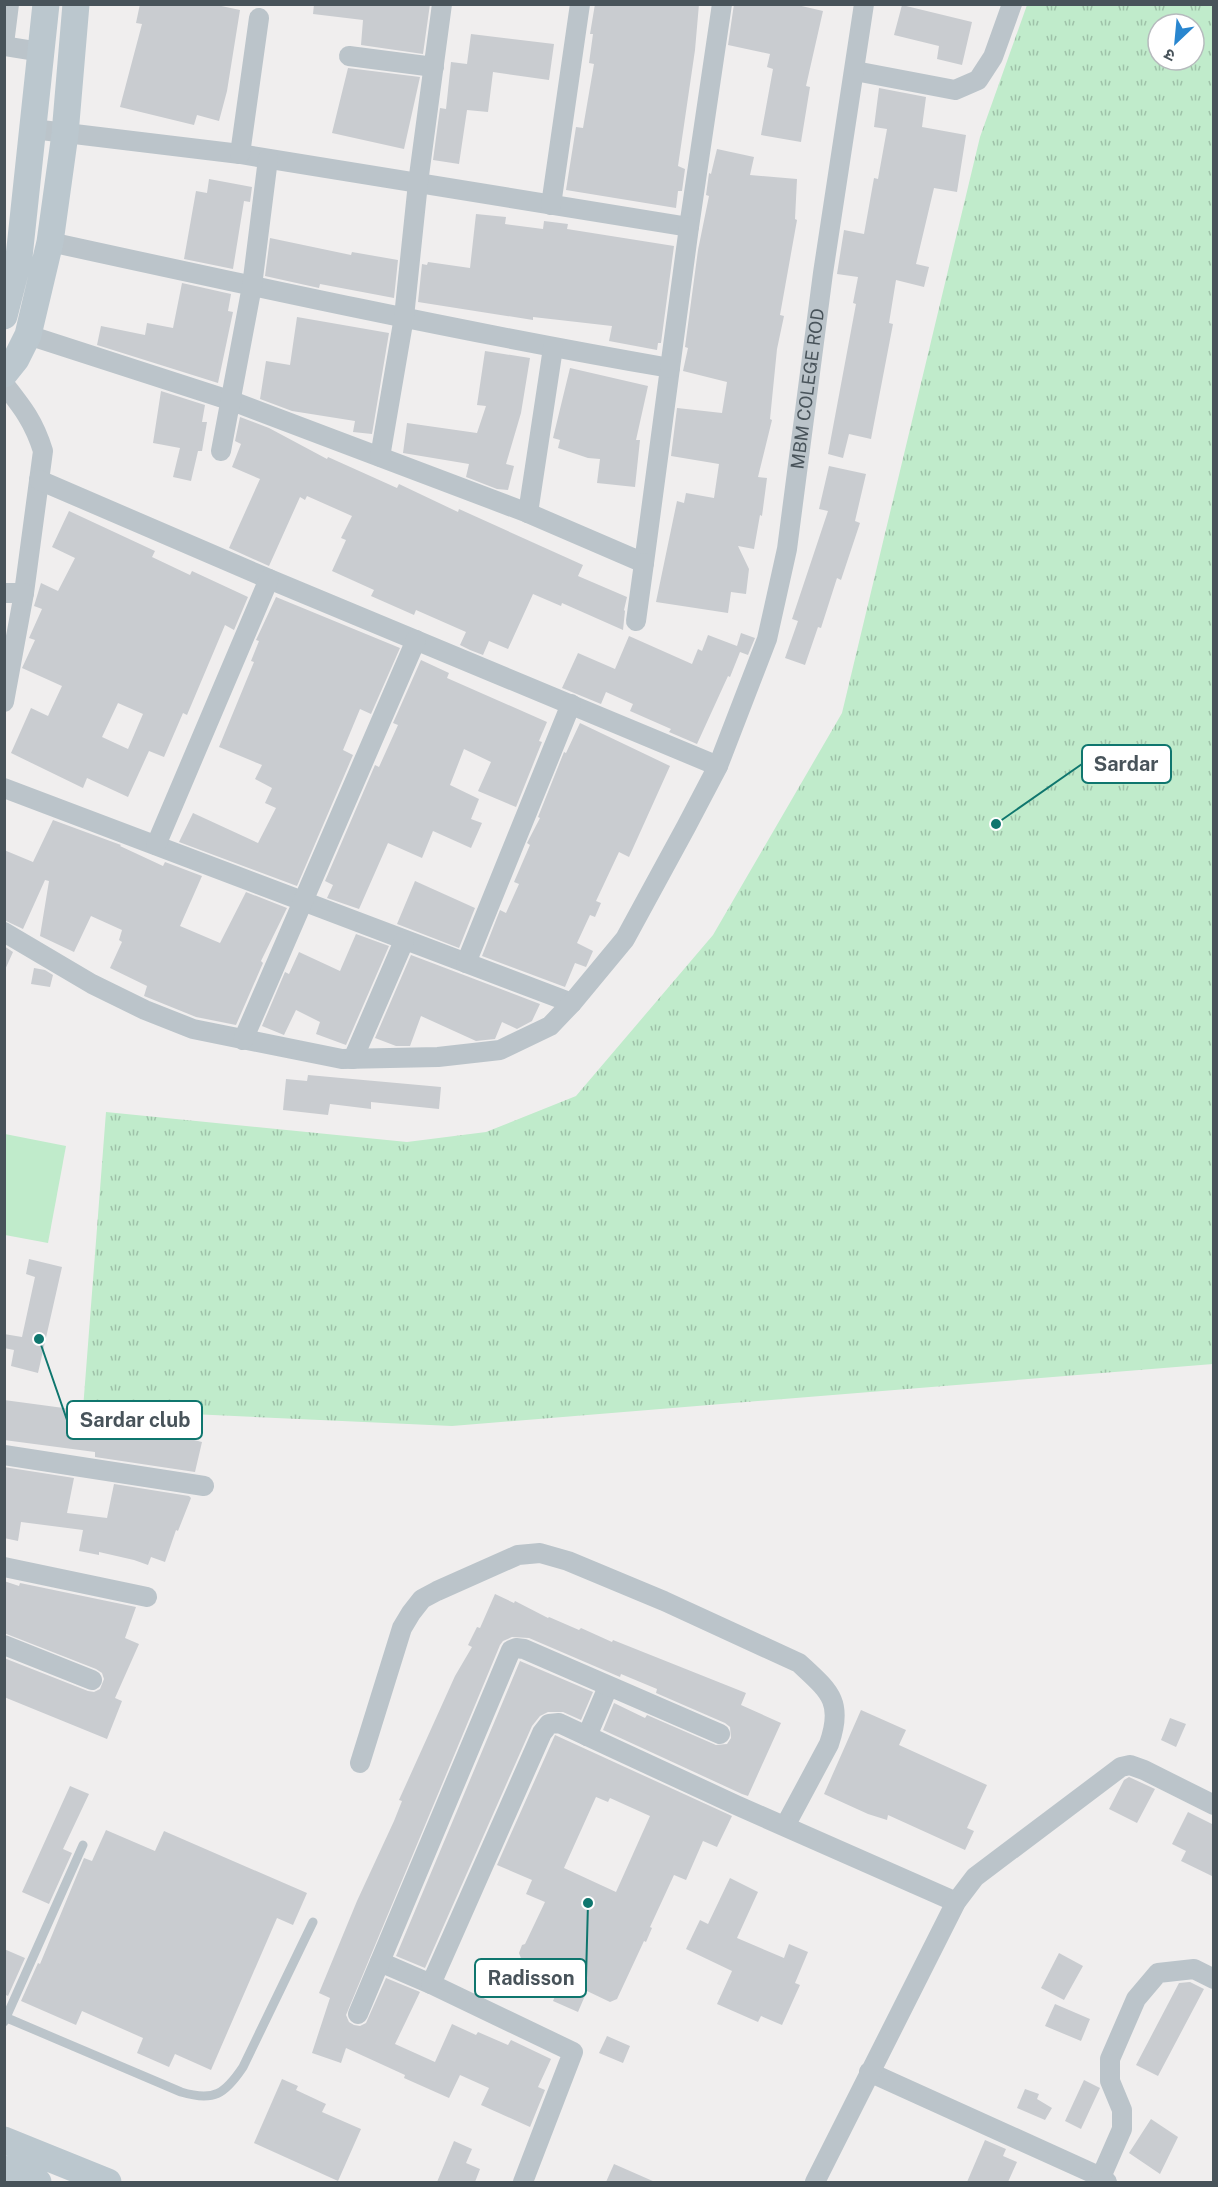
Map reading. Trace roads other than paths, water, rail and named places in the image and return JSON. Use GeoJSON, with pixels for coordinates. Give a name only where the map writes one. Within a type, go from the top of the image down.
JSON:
{"type":"FeatureCollection","features":[{"type":"Feature","properties":{"kind":"street"},"geometry":{"type":"LineString","coordinates":[[9,4],[4,45],[41,52]]}},
{"type":"Feature","properties":{"kind":"street"},"geometry":{"type":"LineString","coordinates":[[4,316],[19,257],[46,4]]}},
{"type":"Feature","properties":{"kind":"street"},"geometry":{"type":"LineString","coordinates":[[4,374],[16,359],[28,335],[50,242],[64,134],[76,4]]}},
{"type":"Feature","properties":{"kind":"street"},"geometry":{"type":"LineString","coordinates":[[380,457],[404,317],[418,183],[442,4]]}},
{"type":"Feature","properties":{"kind":"street"},"geometry":{"type":"LineString","coordinates":[[551,205],[580,4]]}},
{"type":"Feature","properties":{"kind":"street"},"geometry":{"type":"LineString","coordinates":[[636,621],[689,227],[722,4]]}},
{"type":"Feature","properties":{"kind":"street","name":"MBM COLEGE ROD"},"geometry":{"type":"LineString","coordinates":[[4,932],[92,984],[145,1010],[193,1029],[342,1059],[438,1057],[500,1050],[550,1026],[573,1003],[625,939],[717,766],[767,639],[787,549],[822,284],[864,4]]}},
{"type":"Feature","properties":{"kind":"street"},"geometry":{"type":"LineString","coordinates":[[855,71],[955,90],[978,80],[993,57],[1012,4]]}},
{"type":"Feature","properties":{"kind":"street"},"geometry":{"type":"LineString","coordinates":[[240,154],[259,18]]}},
{"type":"Feature","properties":{"kind":"street"},"geometry":{"type":"LineString","coordinates":[[349,56],[434,67]]}},
{"type":"Feature","properties":{"kind":"street"},"geometry":{"type":"LineString","coordinates":[[33,129],[240,154],[689,227]]}},
{"type":"Feature","properties":{"kind":"street"},"geometry":{"type":"LineString","coordinates":[[221,451],[252,286],[268,159]]}},
{"type":"Feature","properties":{"kind":"street"},"geometry":{"type":"LineString","coordinates":[[50,242],[553,348],[670,368]]}},
{"type":"Feature","properties":{"kind":"street"},"geometry":{"type":"LineString","coordinates":[[28,335],[232,401],[528,513],[644,563]]}},
{"type":"Feature","properties":{"kind":"street"},"geometry":{"type":"LineString","coordinates":[[528,513],[553,348]]}},
{"type":"Feature","properties":{"kind":"street"},"geometry":{"type":"LineString","coordinates":[[4,384],[25,410],[36,429],[43,451],[24,593],[4,702]]}},
{"type":"Feature","properties":{"kind":"street"},"geometry":{"type":"LineString","coordinates":[[39,480],[269,579],[717,766]]}},
{"type":"Feature","properties":{"kind":"street"},"geometry":{"type":"LineString","coordinates":[[156,845],[269,579]]}},
{"type":"Feature","properties":{"kind":"street"},"geometry":{"type":"LineString","coordinates":[[4,593],[24,593]]}},
{"type":"Feature","properties":{"kind":"street"},"geometry":{"type":"LineString","coordinates":[[243,1040],[416,640]]}},
{"type":"Feature","properties":{"kind":"street"},"geometry":{"type":"LineString","coordinates":[[466,963],[571,704]]}},
{"type":"Feature","properties":{"kind":"street"},"geometry":{"type":"LineString","coordinates":[[4,788],[573,1003]]}},
{"type":"Feature","properties":{"kind":"street"},"geometry":{"type":"LineString","coordinates":[[354,1059],[404,941]]}},
{"type":"Feature","properties":{"kind":"street"},"geometry":{"type":"LineString","coordinates":[[4,1455],[204,1486]]}},
{"type":"Feature","properties":{"kind":"street"},"geometry":{"type":"LineString","coordinates":[[360,1763],[402,1628],[422,1599],[518,1555],[540,1553],[568,1561],[664,1601],[800,1663],[814,1677],[834,1701],[836,1714],[834,1731],[785,1826]]}},
{"type":"Feature","properties":{"kind":"street"},"geometry":{"type":"LineString","coordinates":[[4,1567],[147,1597]]}},
{"type":"Feature","properties":{"kind":"street"},"geometry":{"type":"LineString","coordinates":[[4,1645],[92,1680]]}},
{"type":"Feature","properties":{"kind":"street"},"geometry":{"type":"LineString","coordinates":[[358,2014],[511,1650],[524,1649],[720,1734]]}},
{"type":"Feature","properties":{"kind":"street"},"geometry":{"type":"LineString","coordinates":[[587,1736],[608,1687]]}},
{"type":"Feature","properties":{"kind":"street"},"geometry":{"type":"LineString","coordinates":[[431,1984],[545,1728],[549,1724],[560,1723],[956,1902]]}},
{"type":"Feature","properties":{"kind":"street"},"geometry":{"type":"LineString","coordinates":[[814,2182],[956,1902],[975,1877],[1121,1767],[1130,1765],[1144,1770],[1214,1805]]}},
{"type":"Feature","properties":{"kind":"street"},"geometry":{"type":"LineString","coordinates":[[380,1962],[573,2052],[523,2182]]}},
{"type":"Feature","properties":{"kind":"street"},"geometry":{"type":"LineString","coordinates":[[869,2072],[1104,2180],[1122,2129],[1122,2110],[1110,2081],[1110,2059],[1136,1999],[1158,1973],[1194,1969],[1214,1979]]}},
{"type":"Feature","properties":{"kind":"street"},"geometry":{"type":"LineString","coordinates":[[4,2140],[108,2182]]}},
{"type":"Feature","properties":{"kind":"lane"},"geometry":{"type":"LineString","coordinates":[[83,1845],[6,2020],[181,2092],[199,2098],[218,2095],[234,2081],[243,2067],[313,1922]]}},
{"type":"Feature","properties":{"kind":"place","name":"Sardar"},"geometry":{"type":"Point","coordinates":[996,824]}},
{"type":"Feature","properties":{"kind":"place","name":"Sardar club"},"geometry":{"type":"Point","coordinates":[39,1339]}},
{"type":"Feature","properties":{"kind":"place","name":"Radisson"},"geometry":{"type":"Point","coordinates":[588,1903]}}]}
